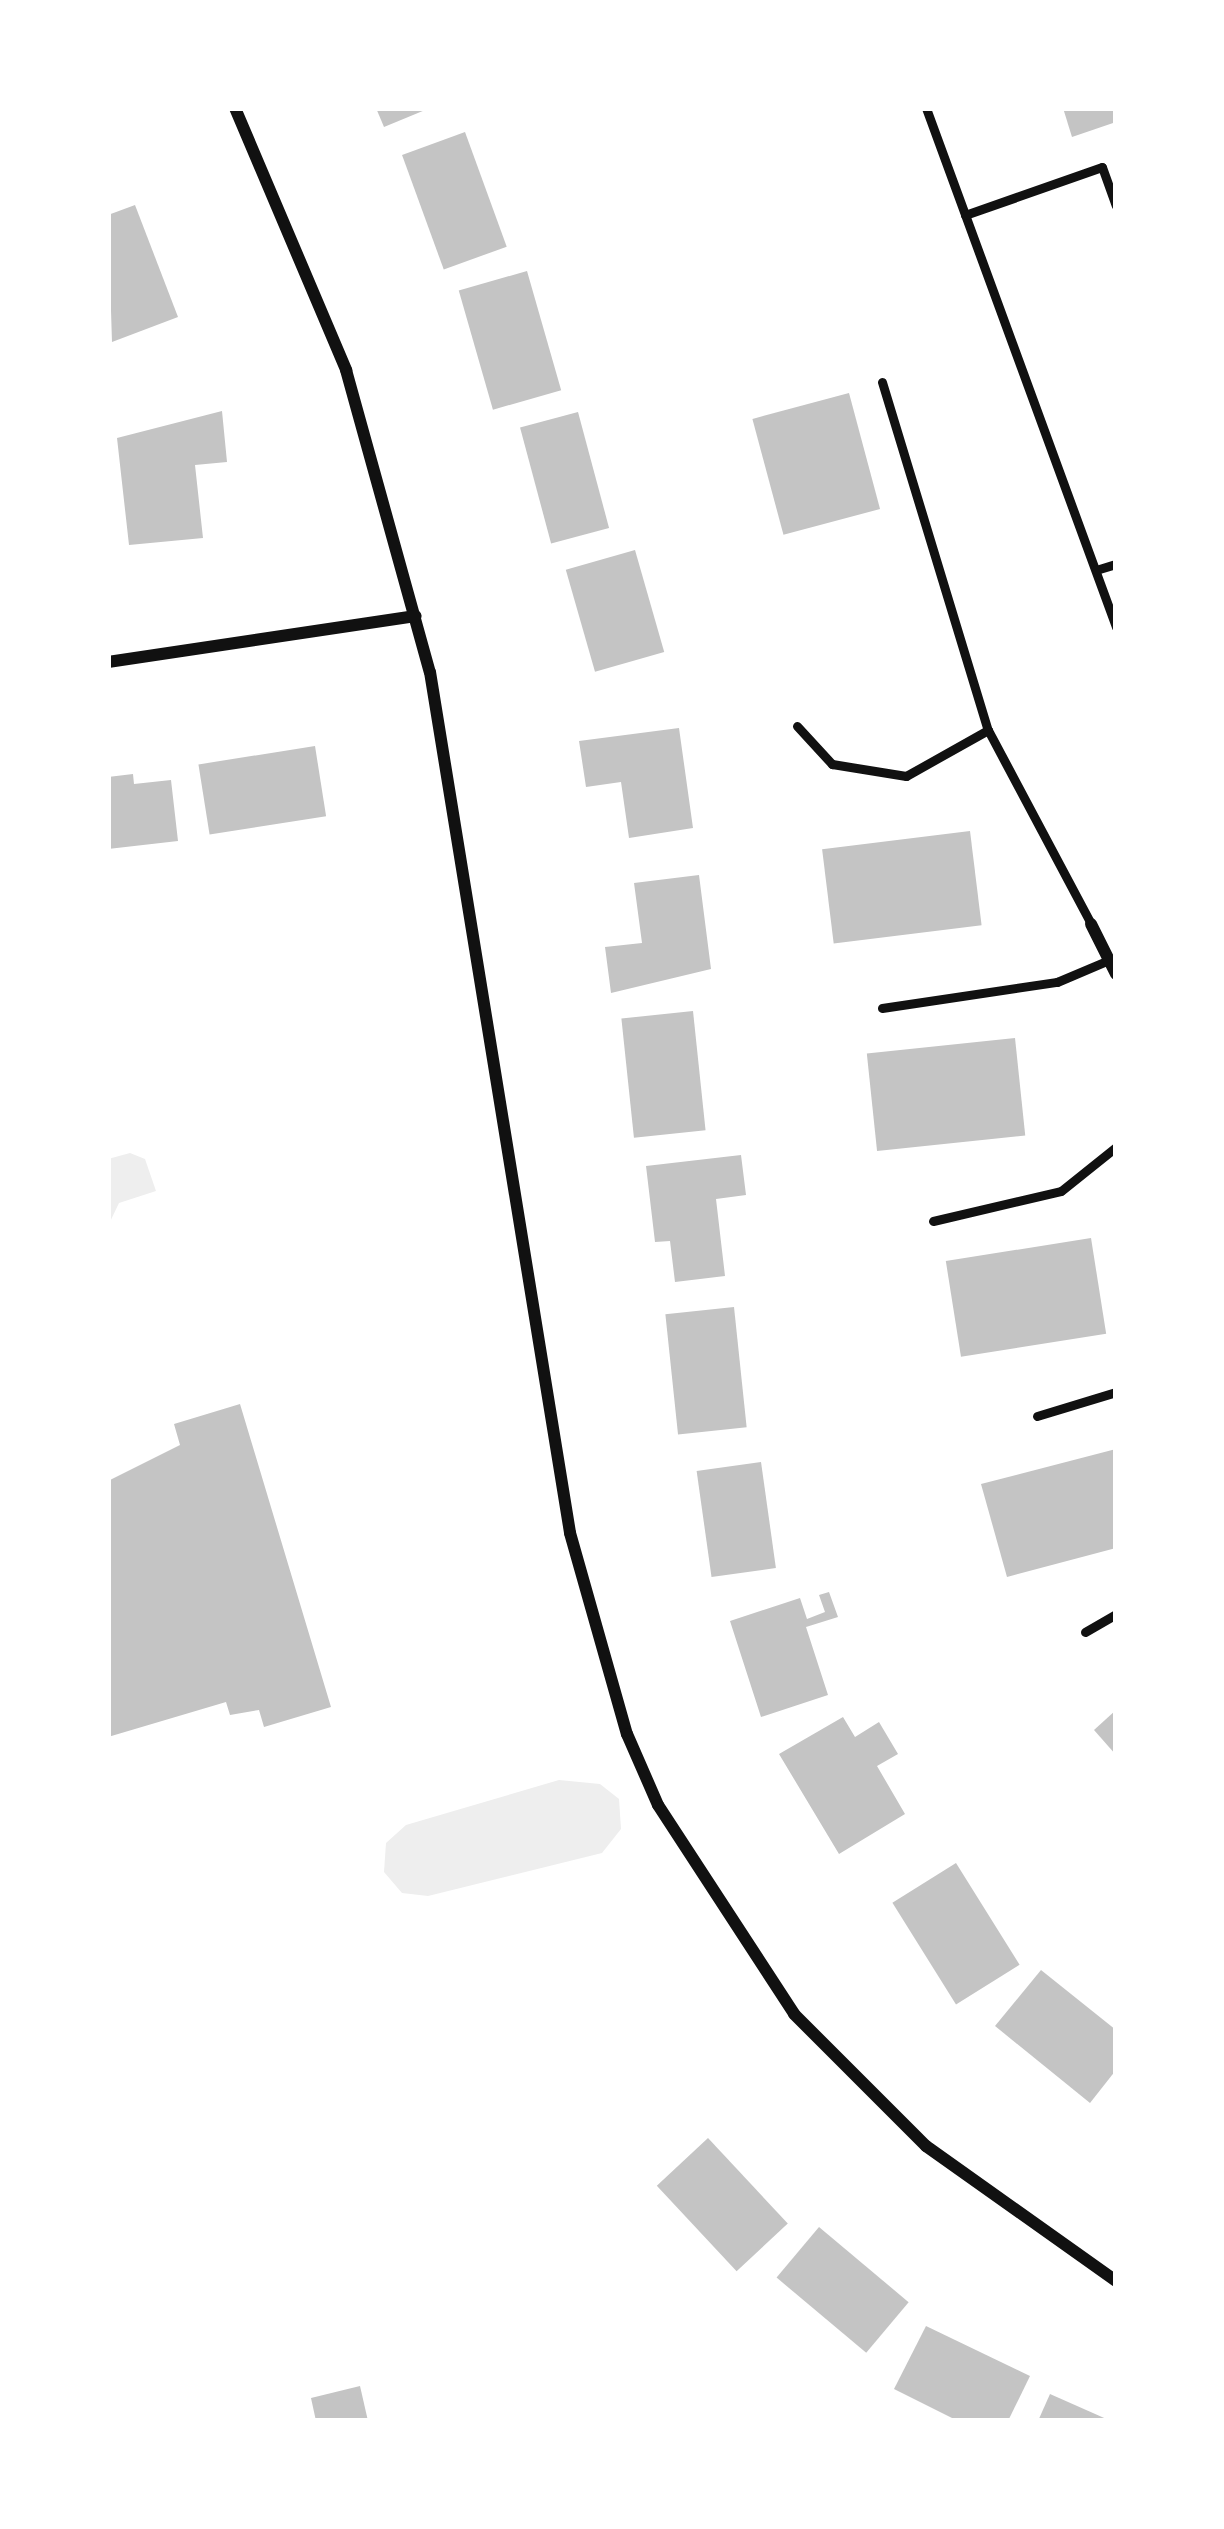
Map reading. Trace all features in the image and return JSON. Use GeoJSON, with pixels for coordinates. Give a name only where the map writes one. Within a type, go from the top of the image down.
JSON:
{"type":"FeatureCollection","features":[{"type":"Feature","properties":{"kind":"street"},"geometry":{"type":"LineString","coordinates":[[235,108],[346,370],[416,616],[465,849],[570,1533],[627,1734],[688,1856],[794,2014],[955,2170],[1116,2282]]}},
{"type":"Feature","properties":{"kind":"street"},"geometry":{"type":"LineString","coordinates":[[108,662],[416,616]]}},
{"type":"Feature","properties":{"kind":"street"},"geometry":{"type":"LineString","coordinates":[[1090,924],[1116,974]]}},
{"type":"Feature","properties":{"kind":"lane"},"geometry":{"type":"LineString","coordinates":[[926,108],[1116,627]]}},
{"type":"Feature","properties":{"kind":"lane"},"geometry":{"type":"LineString","coordinates":[[965,215],[1102,166],[1116,206]]}},
{"type":"Feature","properties":{"kind":"lane"},"geometry":{"type":"LineString","coordinates":[[883,382],[988,730],[1090,924]]}},
{"type":"Feature","properties":{"kind":"lane"},"geometry":{"type":"LineString","coordinates":[[1096,570],[1116,564]]}},
{"type":"Feature","properties":{"kind":"lane"},"geometry":{"type":"LineString","coordinates":[[797,726],[832,764],[906,776],[988,730]]}},
{"type":"Feature","properties":{"kind":"lane"},"geometry":{"type":"LineString","coordinates":[[883,1009],[1058,982],[1109,960]]}},
{"type":"Feature","properties":{"kind":"lane"},"geometry":{"type":"LineString","coordinates":[[933,1221],[1061,1191],[1116,1147]]}},
{"type":"Feature","properties":{"kind":"lane"},"geometry":{"type":"LineString","coordinates":[[1036,1416],[1116,1392]]}},
{"type":"Feature","properties":{"kind":"lane"},"geometry":{"type":"LineString","coordinates":[[1085,1632],[1116,1614]]}},
{"type":"Feature","properties":{"kind":"shaded area"},"geometry":{"type":"Polygon","coordinates":[[[130,1153],[145,1159],[156,1191],[119,1203],[108,1226],[108,1159],[130,1153]]]}},
{"type":"Feature","properties":{"kind":"shaded area"},"geometry":{"type":"Polygon","coordinates":[[[559,1780],[600,1784],[619,1799],[621,1829],[602,1853],[428,1896],[402,1893],[384,1872],[386,1843],[406,1825],[559,1780]]]}},
{"type":"Feature","properties":{"kind":"building"},"geometry":{"type":"Polygon","coordinates":[[[376,108],[430,108],[384,127],[376,108]]]}},
{"type":"Feature","properties":{"kind":"building"},"geometry":{"type":"Polygon","coordinates":[[[1063,108],[1116,108],[1116,122],[1072,137],[1063,108]]]}},
{"type":"Feature","properties":{"kind":"building"},"geometry":{"type":"Polygon","coordinates":[[[465,132],[507,247],[444,270],[402,155],[465,132]]]}},
{"type":"Feature","properties":{"kind":"building"},"geometry":{"type":"Polygon","coordinates":[[[135,205],[178,317],[112,342],[108,215],[135,205]]]}},
{"type":"Feature","properties":{"kind":"building"},"geometry":{"type":"Polygon","coordinates":[[[527,271],[561,390],[493,410],[459,291],[527,271]]]}},
{"type":"Feature","properties":{"kind":"building"},"geometry":{"type":"Polygon","coordinates":[[[849,393],[880,509],[783,535],[752,419],[849,393]]]}},
{"type":"Feature","properties":{"kind":"building"},"geometry":{"type":"Polygon","coordinates":[[[222,411],[227,462],[195,465],[203,538],[129,545],[117,438],[222,411]]]}},
{"type":"Feature","properties":{"kind":"building"},"geometry":{"type":"Polygon","coordinates":[[[578,412],[609,528],[551,543],[520,428],[578,412]]]}},
{"type":"Feature","properties":{"kind":"building"},"geometry":{"type":"Polygon","coordinates":[[[635,550],[664,652],[595,672],[566,570],[635,550]]]}},
{"type":"Feature","properties":{"kind":"building"},"geometry":{"type":"Polygon","coordinates":[[[679,728],[693,828],[629,838],[621,782],[586,787],[579,741],[679,728]]]}},
{"type":"Feature","properties":{"kind":"building"},"geometry":{"type":"Polygon","coordinates":[[[315,746],[326,816],[210,835],[198,764],[315,746]]]}},
{"type":"Feature","properties":{"kind":"building"},"geometry":{"type":"Polygon","coordinates":[[[133,774],[134,784],[171,780],[178,841],[108,849],[108,777],[133,774]]]}},
{"type":"Feature","properties":{"kind":"building"},"geometry":{"type":"Polygon","coordinates":[[[970,831],[982,925],[834,943],[822,849],[970,831]]]}},
{"type":"Feature","properties":{"kind":"building"},"geometry":{"type":"Polygon","coordinates":[[[699,875],[711,969],[611,993],[605,947],[642,943],[634,883],[699,875]]]}},
{"type":"Feature","properties":{"kind":"building"},"geometry":{"type":"Polygon","coordinates":[[[693,1011],[706,1130],[634,1138],[621,1019],[693,1011]]]}},
{"type":"Feature","properties":{"kind":"building"},"geometry":{"type":"Polygon","coordinates":[[[1015,1038],[1025,1135],[877,1151],[867,1054],[1015,1038]]]}},
{"type":"Feature","properties":{"kind":"building"},"geometry":{"type":"Polygon","coordinates":[[[741,1155],[746,1195],[716,1199],[725,1276],[675,1282],[670,1241],[655,1242],[646,1166],[741,1155]]]}},
{"type":"Feature","properties":{"kind":"building"},"geometry":{"type":"Polygon","coordinates":[[[1091,1238],[1106,1334],[961,1357],[946,1261],[1091,1238]]]}},
{"type":"Feature","properties":{"kind":"building"},"geometry":{"type":"Polygon","coordinates":[[[734,1307],[747,1427],[678,1435],[665,1314],[734,1307]]]}},
{"type":"Feature","properties":{"kind":"building"},"geometry":{"type":"Polygon","coordinates":[[[240,1404],[331,1707],[264,1727],[259,1710],[230,1715],[226,1702],[108,1737],[108,1481],[180,1445],[174,1424],[240,1404]]]}},
{"type":"Feature","properties":{"kind":"building"},"geometry":{"type":"Polygon","coordinates":[[[1116,1449],[1116,1548],[1007,1577],[981,1484],[1116,1449]]]}},
{"type":"Feature","properties":{"kind":"building"},"geometry":{"type":"Polygon","coordinates":[[[761,1462],[776,1568],[712,1577],[697,1471],[761,1462]]]}},
{"type":"Feature","properties":{"kind":"building"},"geometry":{"type":"Polygon","coordinates":[[[829,1592],[838,1617],[806,1627],[828,1695],[761,1717],[730,1621],[800,1598],[807,1619],[825,1612],[819,1595],[829,1592]]]}},
{"type":"Feature","properties":{"kind":"building"},"geometry":{"type":"Polygon","coordinates":[[[1116,1710],[1116,1755],[1094,1730],[1116,1710]]]}},
{"type":"Feature","properties":{"kind":"building"},"geometry":{"type":"Polygon","coordinates":[[[843,1717],[855,1737],[879,1722],[898,1754],[877,1766],[905,1814],[839,1854],[779,1754],[843,1717]]]}},
{"type":"Feature","properties":{"kind":"building"},"geometry":{"type":"Polygon","coordinates":[[[956,1863],[1020,1965],[956,2005],[892,1903],[956,1863]]]}},
{"type":"Feature","properties":{"kind":"building"},"geometry":{"type":"Polygon","coordinates":[[[1041,1970],[1116,2030],[1116,2070],[1090,2103],[995,2026],[1041,1970]]]}},
{"type":"Feature","properties":{"kind":"building"},"geometry":{"type":"Polygon","coordinates":[[[708,2138],[788,2224],[737,2271],[657,2186],[708,2138]]]}},
{"type":"Feature","properties":{"kind":"building"},"geometry":{"type":"Polygon","coordinates":[[[819,2227],[909,2302],[866,2353],[777,2278],[819,2227]]]}},
{"type":"Feature","properties":{"kind":"building"},"geometry":{"type":"Polygon","coordinates":[[[926,2326],[1030,2376],[1008,2421],[958,2421],[894,2389],[926,2326]]]}},
{"type":"Feature","properties":{"kind":"building"},"geometry":{"type":"Polygon","coordinates":[[[360,2386],[368,2421],[316,2421],[311,2398],[360,2386]]]}},
{"type":"Feature","properties":{"kind":"building"},"geometry":{"type":"Polygon","coordinates":[[[1050,2394],[1111,2421],[1038,2421],[1050,2394]]]}}]}
